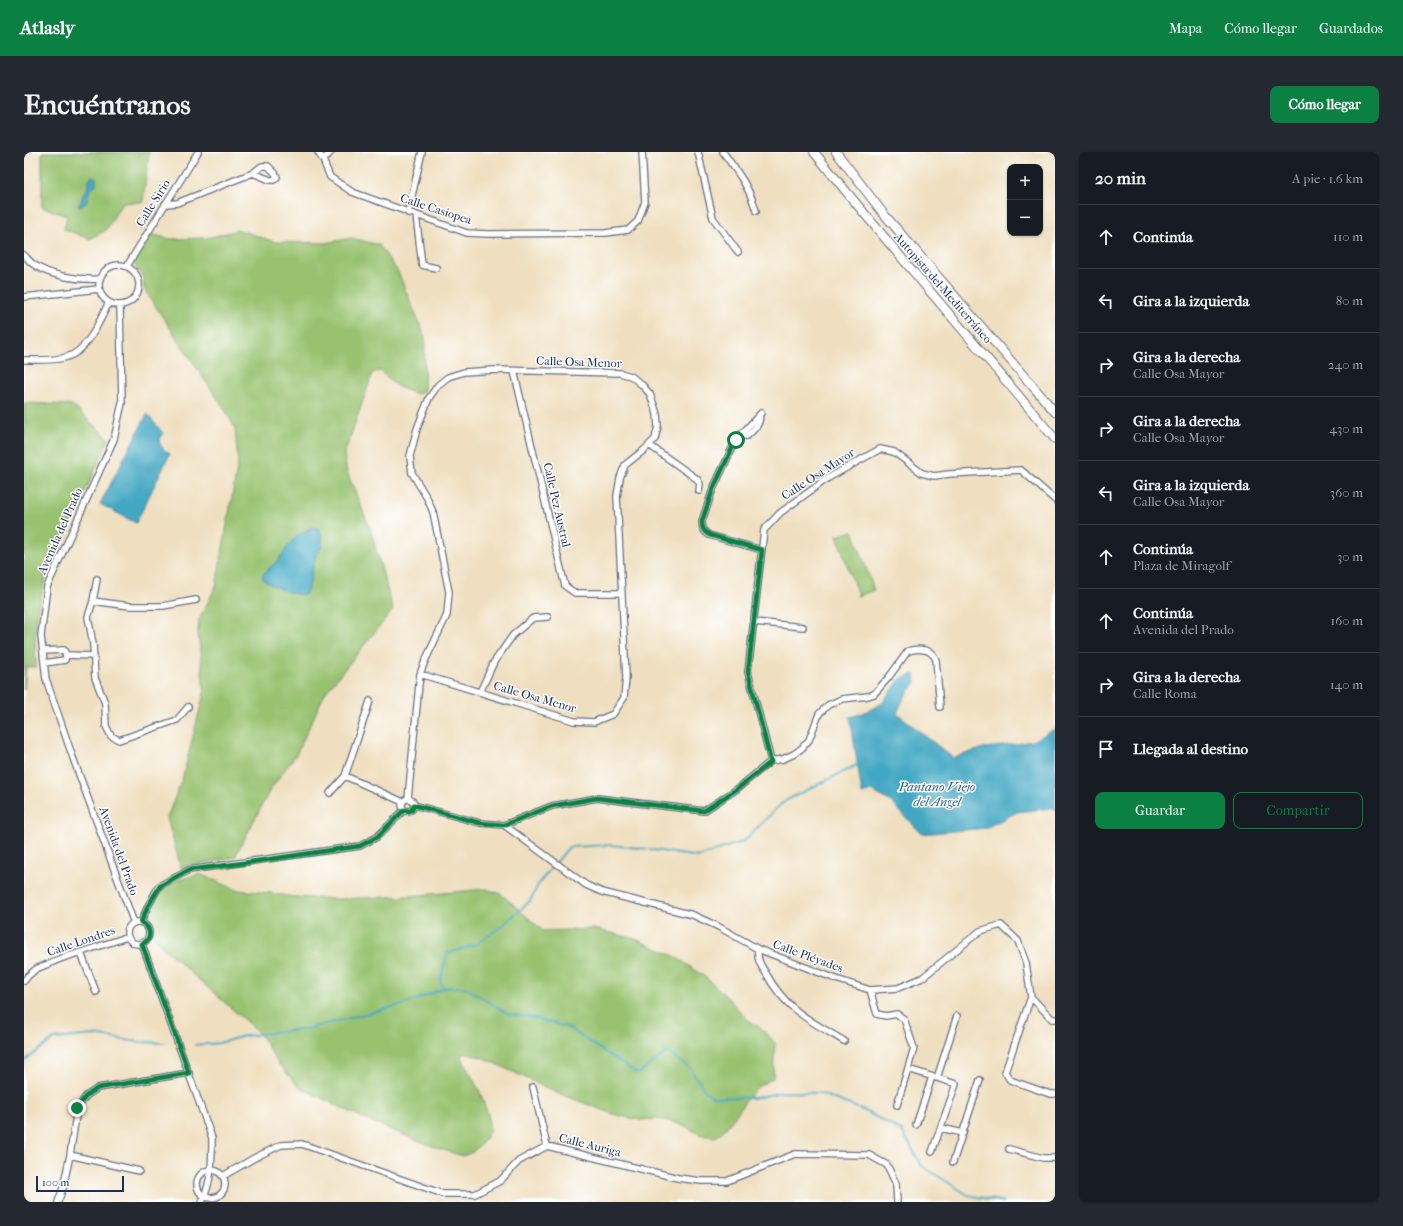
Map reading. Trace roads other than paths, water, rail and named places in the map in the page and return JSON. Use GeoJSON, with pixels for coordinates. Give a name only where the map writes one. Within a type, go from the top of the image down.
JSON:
{"type":"FeatureCollection","features":[{"type":"Feature","properties":{"kind":"highway","name":"Autopista del Mediterráneo"},"geometry":{"type":"LineString","coordinates":[[814,152],[870,222],[1055,438]]}},
{"type":"Feature","properties":{"kind":"highway","name":"Autopista del Mediterráneo"},"geometry":{"type":"LineString","coordinates":[[836,152],[883,212],[1055,412]]}},
{"type":"Feature","properties":{"kind":"street","name":"Calle Sirio"},"geometry":{"type":"LineString","coordinates":[[127,266],[198,152]]}},
{"type":"Feature","properties":{"kind":"street","name":"Calle Casiopea"},"geometry":{"type":"LineString","coordinates":[[318,152],[330,177],[352,192],[467,233],[488,234],[605,233],[628,230],[638,222],[645,202],[642,152]]}},
{"type":"Feature","properties":{"kind":"street"},"geometry":{"type":"LineString","coordinates":[[323,160],[331,152]]}},
{"type":"Feature","properties":{"kind":"street"},"geometry":{"type":"LineString","coordinates":[[408,212],[422,152]]}},
{"type":"Feature","properties":{"kind":"street"},"geometry":{"type":"LineString","coordinates":[[698,152],[713,218],[738,252]]}},
{"type":"Feature","properties":{"kind":"street"},"geometry":{"type":"LineString","coordinates":[[723,152],[737,171],[752,196],[756,211]]}},
{"type":"Feature","properties":{"kind":"street"},"geometry":{"type":"LineString","coordinates":[[165,204],[177,203],[253,172]]}},
{"type":"Feature","properties":{"kind":"street"},"geometry":{"type":"LineString","coordinates":[[416,215],[422,265],[436,268]]}},
{"type":"Feature","properties":{"kind":"street"},"geometry":{"type":"LineString","coordinates":[[24,255],[33,264],[57,275],[100,279]]}},
{"type":"Feature","properties":{"kind":"street"},"geometry":{"type":"LineString","coordinates":[[121,264],[127,266],[133,270],[138,277],[138,292],[128,303],[120,305],[109,302],[105,299],[99,289],[100,279],[103,273],[114,265],[121,264]]}},
{"type":"Feature","properties":{"kind":"street"},"geometry":{"type":"LineString","coordinates":[[24,297],[99,289]]}},
{"type":"Feature","properties":{"kind":"street"},"geometry":{"type":"LineString","coordinates":[[24,360],[54,359],[68,357],[75,354],[81,349],[93,332],[109,302]]}},
{"type":"Feature","properties":{"kind":"street","name":"Avenida del Prado"},"geometry":{"type":"LineString","coordinates":[[120,305],[122,403],[114,439],[48,587],[40,636],[46,678],[73,758],[134,923]]}},
{"type":"Feature","properties":{"kind":"street","name":"Calle Osa Menor"},"geometry":{"type":"LineString","coordinates":[[408,799],[420,674],[447,615],[449,592],[433,512],[427,498],[412,473],[410,456],[416,429],[429,398],[438,385],[448,377],[464,372],[495,370],[620,373],[631,376],[650,394],[657,414],[658,426],[655,439],[625,465],[620,478],[617,496],[626,677],[624,698],[613,714],[594,722],[574,721],[420,674]]}},
{"type":"Feature","properties":{"kind":"street","name":"Calle Pez Austral"},"geometry":{"type":"LineString","coordinates":[[514,371],[565,586],[575,593],[622,593]]}},
{"type":"Feature","properties":{"kind":"street"},"geometry":{"type":"LineString","coordinates":[[760,414],[738,436],[713,489],[702,521],[702,526],[704,531],[710,535],[762,550]]}},
{"type":"Feature","properties":{"kind":"street"},"geometry":{"type":"LineString","coordinates":[[649,445],[697,480],[700,484],[699,490]]}},
{"type":"Feature","properties":{"kind":"street","name":"Calle Osa Mayor"},"geometry":{"type":"LineString","coordinates":[[771,762],[748,672],[764,530],[780,512],[828,478],[880,449],[894,452],[922,473],[934,476],[1021,470],[1055,500]]}},
{"type":"Feature","properties":{"kind":"street"},"geometry":{"type":"LineString","coordinates":[[97,579],[93,602],[88,617],[94,656],[95,678],[105,703],[106,726],[111,736],[118,740],[177,720],[188,707]]}},
{"type":"Feature","properties":{"kind":"street"},"geometry":{"type":"LineString","coordinates":[[93,602],[130,606],[163,606],[196,600]]}},
{"type":"Feature","properties":{"kind":"street"},"geometry":{"type":"LineString","coordinates":[[480,692],[494,662],[513,635],[533,618],[548,617]]}},
{"type":"Feature","properties":{"kind":"street"},"geometry":{"type":"LineString","coordinates":[[754,622],[803,627]]}},
{"type":"Feature","properties":{"kind":"street"},"geometry":{"type":"LineString","coordinates":[[403,802],[408,799],[413,801],[414,805],[480,823],[504,825],[552,806],[597,798],[704,811],[737,789],[771,762],[783,759],[802,748],[809,740],[819,714],[828,705],[842,699],[874,694],[889,677],[908,651],[922,649],[929,651],[934,655],[936,660],[940,706]]}},
{"type":"Feature","properties":{"kind":"street"},"geometry":{"type":"LineString","coordinates":[[43,651],[64,650],[66,655],[65,660],[44,663]]}},
{"type":"Feature","properties":{"kind":"street"},"geometry":{"type":"LineString","coordinates":[[66,655],[94,656]]}},
{"type":"Feature","properties":{"kind":"street"},"geometry":{"type":"LineString","coordinates":[[330,793],[345,776],[370,701]]}},
{"type":"Feature","properties":{"kind":"street"},"geometry":{"type":"LineString","coordinates":[[345,776],[403,802]]}},
{"type":"Feature","properties":{"kind":"street"},"geometry":{"type":"LineString","coordinates":[[403,802],[402,805],[404,810]]}},
{"type":"Feature","properties":{"kind":"street"},"geometry":{"type":"LineString","coordinates":[[404,810],[412,810],[414,805]]}},
{"type":"Feature","properties":{"kind":"street"},"geometry":{"type":"LineString","coordinates":[[141,922],[148,906],[160,886],[189,870],[360,846],[377,837],[404,810]]}},
{"type":"Feature","properties":{"kind":"street","name":"Calle Pléyades"},"geometry":{"type":"LineString","coordinates":[[504,825],[586,885],[602,892],[694,915],[758,949],[836,979],[870,990],[898,988],[922,978],[980,930],[1001,926],[1018,941],[1026,963],[1031,997]]}},
{"type":"Feature","properties":{"kind":"street"},"geometry":{"type":"LineString","coordinates":[[141,922],[149,928],[149,938],[142,944],[133,944],[127,937],[127,931],[129,926],[134,923],[141,922]]}},
{"type":"Feature","properties":{"kind":"street","name":"Calle Londres"},"geometry":{"type":"LineString","coordinates":[[24,981],[36,969],[127,937]]}},
{"type":"Feature","properties":{"kind":"street"},"geometry":{"type":"LineString","coordinates":[[142,944],[212,1138],[212,1170],[203,1199]]}},
{"type":"Feature","properties":{"kind":"street"},"geometry":{"type":"LineString","coordinates":[[758,949],[757,958],[782,998],[800,1015],[844,1041]]}},
{"type":"Feature","properties":{"kind":"street"},"geometry":{"type":"LineString","coordinates":[[81,953],[96,992]]}},
{"type":"Feature","properties":{"kind":"street"},"geometry":{"type":"LineString","coordinates":[[870,990],[877,1014],[886,1016],[897,1014],[904,1019],[914,1048],[897,1105]]}},
{"type":"Feature","properties":{"kind":"street"},"geometry":{"type":"LineString","coordinates":[[1055,1019],[1052,1019],[1031,997],[1005,1072],[1010,1080],[1050,1094],[1055,1094]]}},
{"type":"Feature","properties":{"kind":"street"},"geometry":{"type":"LineString","coordinates":[[916,1125],[957,1016]]}},
{"type":"Feature","properties":{"kind":"street"},"geometry":{"type":"LineString","coordinates":[[908,1069],[956,1084],[932,1152]]}},
{"type":"Feature","properties":{"kind":"street"},"geometry":{"type":"LineString","coordinates":[[58,1202],[63,1188],[70,1155],[77,1108],[86,1096],[98,1088],[189,1073]]}},
{"type":"Feature","properties":{"kind":"street"},"geometry":{"type":"LineString","coordinates":[[953,1162],[980,1080]]}},
{"type":"Feature","properties":{"kind":"street"},"geometry":{"type":"LineString","coordinates":[[533,1087],[547,1146]]}},
{"type":"Feature","properties":{"kind":"street"},"geometry":{"type":"LineString","coordinates":[[940,1128],[963,1133]]}},
{"type":"Feature","properties":{"kind":"street","name":"Calle Auriga"},"geometry":{"type":"LineString","coordinates":[[223,1176],[256,1157],[280,1146],[302,1144],[443,1194],[474,1194],[500,1180],[518,1161],[547,1146],[678,1178],[701,1182],[727,1181],[796,1154],[869,1156],[887,1165],[896,1184],[897,1202]]}},
{"type":"Feature","properties":{"kind":"street"},"geometry":{"type":"LineString","coordinates":[[1009,1149],[1043,1158],[1055,1158]]}},
{"type":"Feature","properties":{"kind":"street"},"geometry":{"type":"LineString","coordinates":[[70,1155],[139,1171]]}},
{"type":"Feature","properties":{"kind":"street"},"geometry":{"type":"LineString","coordinates":[[212,1170],[220,1173],[226,1184],[223,1192],[217,1200],[208,1198],[203,1199],[198,1190],[198,1181],[203,1173],[212,1170]]}},
{"type":"Feature","properties":{"kind":"water"},"geometry":{"type":"Polygon","coordinates":[[[92,176],[96,178],[96,185],[89,193],[86,203],[79,207],[78,205],[88,188],[88,180],[92,176]]]}},
{"type":"Feature","properties":{"kind":"water"},"geometry":{"type":"Polygon","coordinates":[[[147,414],[163,433],[159,442],[163,449],[170,454],[136,523],[100,504],[147,414]]]}},
{"type":"Feature","properties":{"kind":"water"},"geometry":{"type":"Polygon","coordinates":[[[312,527],[319,529],[322,535],[322,546],[314,561],[310,583],[306,594],[296,594],[283,590],[265,581],[262,578],[263,574],[279,559],[298,535],[312,527]]]}},
{"type":"Feature","properties":{"kind":"water","name":"Pantano Viejo del Angel"},"geometry":{"type":"Polygon","coordinates":[[[915,674],[916,682],[904,698],[897,713],[953,758],[983,748],[1032,741],[1055,729],[1055,811],[1053,808],[1017,812],[986,828],[922,834],[891,802],[872,791],[862,794],[850,717],[863,713],[881,704],[901,678],[915,674]]]}},
{"type":"Feature","properties":{"kind":"waterway"},"geometry":{"type":"LineString","coordinates":[[445,988],[440,983],[447,954],[476,944],[501,927],[530,901],[539,883],[569,847],[610,845],[698,857],[744,841],[783,802],[857,765],[860,765]]}},
{"type":"Feature","properties":{"kind":"waterway"},"geometry":{"type":"LineString","coordinates":[[195,1045],[219,1043],[244,1036],[306,1029],[405,1004],[445,988],[465,987],[508,1014],[534,1018],[567,1027],[638,1074],[667,1052],[691,1069],[704,1090],[713,1097],[755,1098],[782,1092],[819,1093],[865,1111],[902,1131],[922,1166],[968,1195],[1004,1202]]}},
{"type":"Feature","properties":{"kind":"waterway"},"geometry":{"type":"LineString","coordinates":[[24,1061],[54,1039],[93,1035],[139,1042],[165,1043]]}}]}
